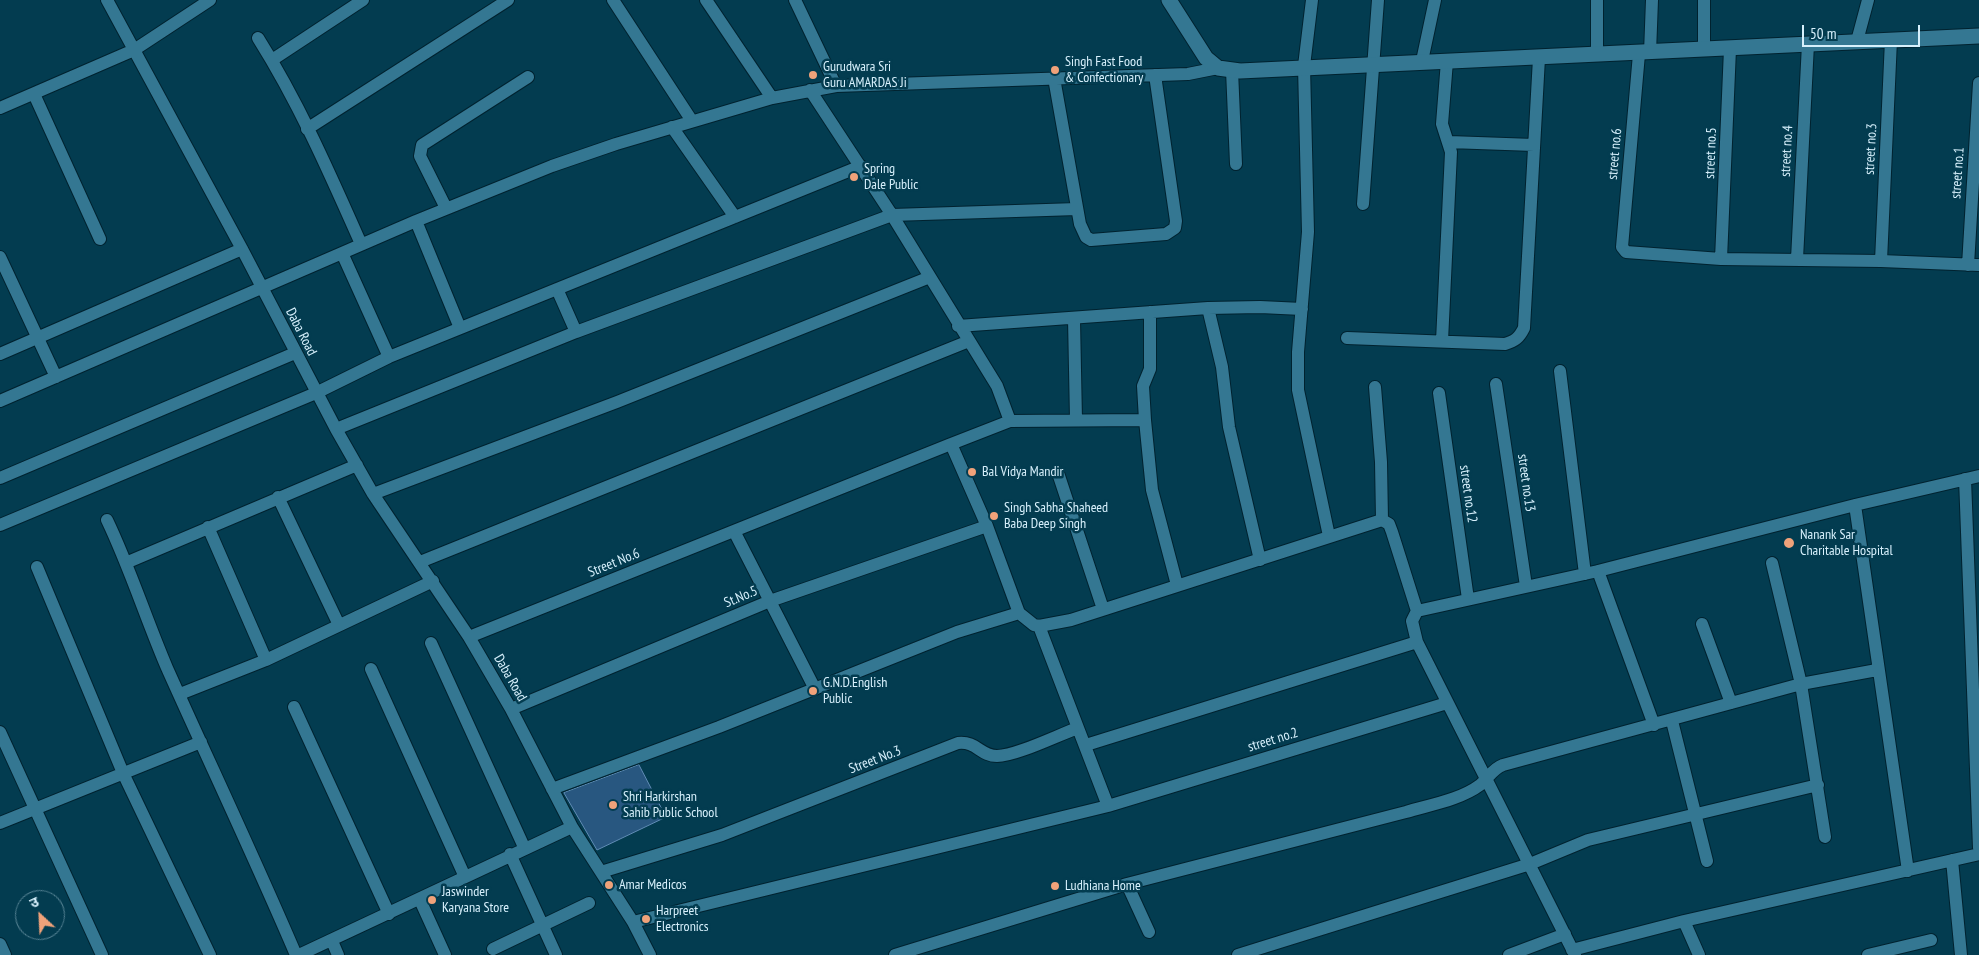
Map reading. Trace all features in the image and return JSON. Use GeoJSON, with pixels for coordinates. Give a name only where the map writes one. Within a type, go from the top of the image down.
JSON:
{"type":"FeatureCollection","features":[{"type":"Feature","properties":{"kind":"street"},"geometry":{"type":"LineString","coordinates":[[0,108],[134,50],[210,0]]}},
{"type":"Feature","properties":{"kind":"street"},"geometry":{"type":"LineString","coordinates":[[272,60],[363,0]]}},
{"type":"Feature","properties":{"kind":"street"},"geometry":{"type":"LineString","coordinates":[[307,129],[508,0]]}},
{"type":"Feature","properties":{"kind":"street"},"geometry":{"type":"LineString","coordinates":[[613,0],[692,121]]}},
{"type":"Feature","properties":{"kind":"street"},"geometry":{"type":"LineString","coordinates":[[706,0],[772,98]]}},
{"type":"Feature","properties":{"kind":"street"},"geometry":{"type":"LineString","coordinates":[[795,0],[836,86]]}},
{"type":"Feature","properties":{"kind":"street"},"geometry":{"type":"LineString","coordinates":[[1169,0],[1206,58],[1225,69]]}},
{"type":"Feature","properties":{"kind":"street"},"geometry":{"type":"LineString","coordinates":[[1312,0],[1304,66],[1308,232],[1298,390],[1329,536]]}},
{"type":"Feature","properties":{"kind":"street"},"geometry":{"type":"LineString","coordinates":[[1363,204],[1378,0]]}},
{"type":"Feature","properties":{"kind":"street"},"geometry":{"type":"LineString","coordinates":[[1422,61],[1435,0]]}},
{"type":"Feature","properties":{"kind":"street"},"geometry":{"type":"LineString","coordinates":[[1597,0],[1597,55]]}},
{"type":"Feature","properties":{"kind":"street"},"geometry":{"type":"LineString","coordinates":[[1645,53],[1652,0]]}},
{"type":"Feature","properties":{"kind":"street"},"geometry":{"type":"LineString","coordinates":[[1704,0],[1704,50]]}},
{"type":"Feature","properties":{"kind":"street"},"geometry":{"type":"LineString","coordinates":[[1857,41],[1868,0]]}},
{"type":"Feature","properties":{"kind":"street","name":"Daba Road"},"geometry":{"type":"LineString","coordinates":[[113,2],[134,50],[242,249],[336,430],[373,494],[469,637],[511,709],[572,827],[633,922],[650,955]]}},
{"type":"Feature","properties":{"kind":"street"},"geometry":{"type":"LineString","coordinates":[[0,401],[361,244],[552,166],[692,121],[772,98],[810,90],[836,86],[1188,74],[1225,69],[1539,58],[1979,36]]}},
{"type":"Feature","properties":{"kind":"street"},"geometry":{"type":"LineString","coordinates":[[258,38],[272,60],[307,129],[361,244]]}},
{"type":"Feature","properties":{"kind":"street","name":"street no.3"},"geometry":{"type":"LineString","coordinates":[[1881,261],[1891,40]]}},
{"type":"Feature","properties":{"kind":"street","name":"street no.4"},"geometry":{"type":"LineString","coordinates":[[1797,259],[1808,44]]}},
{"type":"Feature","properties":{"kind":"street","name":"street no.5"},"geometry":{"type":"LineString","coordinates":[[1721,259],[1730,49]]}},
{"type":"Feature","properties":{"kind":"street","name":"street no.6"},"geometry":{"type":"LineString","coordinates":[[1645,53],[1622,247],[1630,253],[1721,259]]}},
{"type":"Feature","properties":{"kind":"street"},"geometry":{"type":"LineString","coordinates":[[1347,338],[1505,344],[1513,342],[1520,336],[1524,328],[1539,58]]}},
{"type":"Feature","properties":{"kind":"street"},"geometry":{"type":"LineString","coordinates":[[1442,341],[1451,152],[1442,124],[1447,61]]}},
{"type":"Feature","properties":{"kind":"street"},"geometry":{"type":"LineString","coordinates":[[1225,69],[1236,164]]}},
{"type":"Feature","properties":{"kind":"street"},"geometry":{"type":"LineString","coordinates":[[1054,78],[1077,209],[1083,232],[1091,240],[1166,234],[1175,228],[1176,221],[1155,75]]}},
{"type":"Feature","properties":{"kind":"street"},"geometry":{"type":"LineString","coordinates":[[446,208],[420,156],[419,150],[422,145],[528,77]]}},
{"type":"Feature","properties":{"kind":"street","name":"street no.1"},"geometry":{"type":"LineString","coordinates":[[1973,265],[1979,82]]}},
{"type":"Feature","properties":{"kind":"street"},"geometry":{"type":"LineString","coordinates":[[810,90],[892,215],[958,326],[997,386],[1010,421],[1145,420]]}},
{"type":"Feature","properties":{"kind":"street"},"geometry":{"type":"LineString","coordinates":[[34,94],[100,239]]}},
{"type":"Feature","properties":{"kind":"street"},"geometry":{"type":"LineString","coordinates":[[672,127],[735,217]]}},
{"type":"Feature","properties":{"kind":"street"},"geometry":{"type":"LineString","coordinates":[[1449,142],[1534,145]]}},
{"type":"Feature","properties":{"kind":"street"},"geometry":{"type":"LineString","coordinates":[[0,525],[316,393],[388,357],[861,166]]}},
{"type":"Feature","properties":{"kind":"street"},"geometry":{"type":"LineString","coordinates":[[336,430],[576,332],[892,215],[1077,209]]}},
{"type":"Feature","properties":{"kind":"street"},"geometry":{"type":"LineString","coordinates":[[416,221],[460,328]]}},
{"type":"Feature","properties":{"kind":"street"},"geometry":{"type":"LineString","coordinates":[[0,354],[242,249]]}},
{"type":"Feature","properties":{"kind":"street"},"geometry":{"type":"LineString","coordinates":[[342,253],[388,357]]}},
{"type":"Feature","properties":{"kind":"street"},"geometry":{"type":"LineString","coordinates":[[0,257],[56,377]]}},
{"type":"Feature","properties":{"kind":"street"},"geometry":{"type":"LineString","coordinates":[[1721,259],[1881,261],[1973,265]]}},
{"type":"Feature","properties":{"kind":"street"},"geometry":{"type":"LineString","coordinates":[[373,494],[617,402],[930,277]]}},
{"type":"Feature","properties":{"kind":"street"},"geometry":{"type":"LineString","coordinates":[[557,289],[576,332]]}},
{"type":"Feature","properties":{"kind":"street"},"geometry":{"type":"LineString","coordinates":[[958,326],[1208,308],[1260,307],[1302,309]]}},
{"type":"Feature","properties":{"kind":"street"},"geometry":{"type":"LineString","coordinates":[[1208,308],[1222,367],[1228,427],[1260,560]]}},
{"type":"Feature","properties":{"kind":"street"},"geometry":{"type":"LineString","coordinates":[[1150,312],[1150,369],[1143,386],[1145,420],[1152,490],[1176,585]]}},
{"type":"Feature","properties":{"kind":"street"},"geometry":{"type":"LineString","coordinates":[[1074,319],[1076,420]]}},
{"type":"Feature","properties":{"kind":"street"},"geometry":{"type":"LineString","coordinates":[[420,562],[969,342]]}},
{"type":"Feature","properties":{"kind":"street"},"geometry":{"type":"LineString","coordinates":[[0,478],[295,352]]}},
{"type":"Feature","properties":{"kind":"street"},"geometry":{"type":"LineString","coordinates":[[1560,371],[1585,574]]}},
{"type":"Feature","properties":{"kind":"street","name":"street no.13"},"geometry":{"type":"LineString","coordinates":[[1496,384],[1526,586]]}},
{"type":"Feature","properties":{"kind":"street"},"geometry":{"type":"LineString","coordinates":[[1375,387],[1381,462],[1382,520]]}},
{"type":"Feature","properties":{"kind":"street","name":"street no.12"},"geometry":{"type":"LineString","coordinates":[[1439,393],[1468,599]]}},
{"type":"Feature","properties":{"kind":"street","name":"Street No.6"},"geometry":{"type":"LineString","coordinates":[[469,637],[1010,421]]}},
{"type":"Feature","properties":{"kind":"street"},"geometry":{"type":"LineString","coordinates":[[951,444],[987,526],[1019,613],[1034,625],[1039,626],[1071,620],[1382,520],[1389,524],[1417,611],[1412,621],[1417,642],[1573,952],[1684,921],[1979,854]]}},
{"type":"Feature","properties":{"kind":"street"},"geometry":{"type":"LineString","coordinates":[[128,562],[357,465]]}},
{"type":"Feature","properties":{"kind":"street"},"geometry":{"type":"LineString","coordinates":[[1058,473],[1103,609]]}},
{"type":"Feature","properties":{"kind":"street"},"geometry":{"type":"LineString","coordinates":[[1417,611],[1598,571],[1855,505],[1979,476]]}},
{"type":"Feature","properties":{"kind":"street"},"geometry":{"type":"LineString","coordinates":[[1965,479],[1979,848]]}},
{"type":"Feature","properties":{"kind":"street"},"geometry":{"type":"LineString","coordinates":[[278,497],[339,625]]}},
{"type":"Feature","properties":{"kind":"street"},"geometry":{"type":"LineString","coordinates":[[1855,505],[1877,670],[1908,871]]}},
{"type":"Feature","properties":{"kind":"street"},"geometry":{"type":"LineString","coordinates":[[107,520],[128,562],[201,742],[242,828],[298,955],[420,900],[524,847],[572,827]]}},
{"type":"Feature","properties":{"kind":"street","name":"St.No.5"},"geometry":{"type":"LineString","coordinates":[[511,709],[770,601],[987,526]]}},
{"type":"Feature","properties":{"kind":"street"},"geometry":{"type":"LineString","coordinates":[[208,527],[266,660]]}},
{"type":"Feature","properties":{"kind":"street"},"geometry":{"type":"LineString","coordinates":[[734,531],[815,689]]}},
{"type":"Feature","properties":{"kind":"street"},"geometry":{"type":"LineString","coordinates":[[1772,563],[1801,684],[1825,837]]}},
{"type":"Feature","properties":{"kind":"street"},"geometry":{"type":"LineString","coordinates":[[37,567],[123,773],[210,955]]}},
{"type":"Feature","properties":{"kind":"street"},"geometry":{"type":"LineString","coordinates":[[1598,571],[1654,725]]}},
{"type":"Feature","properties":{"kind":"street"},"geometry":{"type":"LineString","coordinates":[[180,694],[266,660],[433,581]]}},
{"type":"Feature","properties":{"kind":"street"},"geometry":{"type":"LineString","coordinates":[[552,789],[815,689],[956,632],[1019,613]]}},
{"type":"Feature","properties":{"kind":"street"},"geometry":{"type":"LineString","coordinates":[[1702,624],[1731,702]]}},
{"type":"Feature","properties":{"kind":"street"},"geometry":{"type":"LineString","coordinates":[[1039,626],[1108,806]]}},
{"type":"Feature","properties":{"kind":"street"},"geometry":{"type":"LineString","coordinates":[[1086,745],[1417,642]]}},
{"type":"Feature","properties":{"kind":"street"},"geometry":{"type":"LineString","coordinates":[[431,643],[524,847]]}},
{"type":"Feature","properties":{"kind":"street"},"geometry":{"type":"LineString","coordinates":[[371,669],[465,877]]}},
{"type":"Feature","properties":{"kind":"street"},"geometry":{"type":"LineString","coordinates":[[895,955],[1127,884],[1406,812],[1469,791],[1487,778],[1492,771],[1504,765],[1672,721],[1731,702],[1801,684],[1877,670]]}},
{"type":"Feature","properties":{"kind":"street","name":"street no.2"},"geometry":{"type":"LineString","coordinates":[[633,922],[1108,806],[1447,703]]}},
{"type":"Feature","properties":{"kind":"street"},"geometry":{"type":"LineString","coordinates":[[294,706],[389,914]]}},
{"type":"Feature","properties":{"kind":"street"},"geometry":{"type":"LineString","coordinates":[[1672,721],[1706,861]]}},
{"type":"Feature","properties":{"kind":"street","name":"Street No.3"},"geometry":{"type":"LineString","coordinates":[[601,872],[722,835],[958,744],[973,744],[988,754],[1008,755],[1078,728]]}},
{"type":"Feature","properties":{"kind":"street"},"geometry":{"type":"LineString","coordinates":[[0,732],[102,955]]}},
{"type":"Feature","properties":{"kind":"street"},"geometry":{"type":"LineString","coordinates":[[0,822],[201,742]]}},
{"type":"Feature","properties":{"kind":"street"},"geometry":{"type":"LineString","coordinates":[[1238,955],[1530,864],[1588,840],[1818,786]]}},
{"type":"Feature","properties":{"kind":"street"},"geometry":{"type":"LineString","coordinates":[[510,854],[556,955]]}},
{"type":"Feature","properties":{"kind":"street"},"geometry":{"type":"LineString","coordinates":[[1952,860],[1961,955]]}},
{"type":"Feature","properties":{"kind":"street"},"geometry":{"type":"LineString","coordinates":[[1127,884],[1149,932]]}},
{"type":"Feature","properties":{"kind":"street"},"geometry":{"type":"LineString","coordinates":[[420,900],[445,955]]}},
{"type":"Feature","properties":{"kind":"street"},"geometry":{"type":"LineString","coordinates":[[493,948],[589,903]]}},
{"type":"Feature","properties":{"kind":"street"},"geometry":{"type":"LineString","coordinates":[[1684,921],[1700,955]]}},
{"type":"Feature","properties":{"kind":"street"},"geometry":{"type":"LineString","coordinates":[[1509,955],[1565,934]]}},
{"type":"Feature","properties":{"kind":"street"},"geometry":{"type":"LineString","coordinates":[[1868,955],[1931,940]]}},
{"type":"Feature","properties":{"kind":"street"},"geometry":{"type":"LineString","coordinates":[[332,941],[338,955]]}},
{"type":"Feature","properties":{"kind":"street"},"geometry":{"type":"LineString","coordinates":[[0,944],[5,955]]}},
{"type":"Feature","properties":{"kind":"building","name":"Shri Harkirshan Sahib Public School"},"geometry":{"type":"Polygon","coordinates":[[[639,765],[666,817],[597,850],[564,793],[639,765]]]}},
{"type":"Feature","properties":{"kind":"place","name":"Singh Fast Food & Confectionary"},"geometry":{"type":"Point","coordinates":[1055,70]}},
{"type":"Feature","properties":{"kind":"place","name":"Gurudwara Sri Guru AMARDAS Ji"},"geometry":{"type":"Point","coordinates":[813,75]}},
{"type":"Feature","properties":{"kind":"place","name":"Spring Dale Public"},"geometry":{"type":"Point","coordinates":[854,177]}},
{"type":"Feature","properties":{"kind":"place","name":"Bal Vidya Mandir"},"geometry":{"type":"Point","coordinates":[972,472]}},
{"type":"Feature","properties":{"kind":"place","name":"Singh Sabha Shaheed Baba Deep Singh"},"geometry":{"type":"Point","coordinates":[994,516]}},
{"type":"Feature","properties":{"kind":"place","name":"Nanank Sar Charitable Hospital"},"geometry":{"type":"Point","coordinates":[1789,543]}},
{"type":"Feature","properties":{"kind":"place","name":"G.N.D.English Public"},"geometry":{"type":"Point","coordinates":[813,691]}},
{"type":"Feature","properties":{"kind":"place","name":"Shri Harkirshan Sahib Public School"},"geometry":{"type":"Point","coordinates":[613,805]}},
{"type":"Feature","properties":{"kind":"place","name":"Amar Medicos"},"geometry":{"type":"Point","coordinates":[609,885]}},
{"type":"Feature","properties":{"kind":"place","name":"Ludhiana Home"},"geometry":{"type":"Point","coordinates":[1055,886]}},
{"type":"Feature","properties":{"kind":"place","name":"Jaswinder Karyana Store"},"geometry":{"type":"Point","coordinates":[432,900]}},
{"type":"Feature","properties":{"kind":"place","name":"Harpreet Electronics"},"geometry":{"type":"Point","coordinates":[646,919]}}]}
